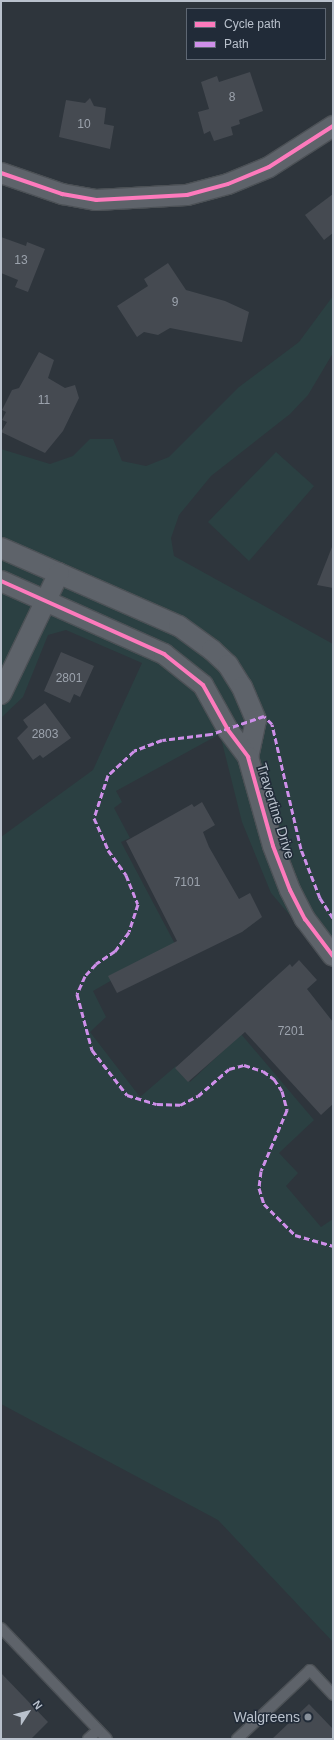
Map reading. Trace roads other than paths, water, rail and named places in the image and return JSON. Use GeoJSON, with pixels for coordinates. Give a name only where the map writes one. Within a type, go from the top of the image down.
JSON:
{"type":"FeatureCollection","features":[{"type":"Feature","properties":{"kind":"street"},"geometry":{"type":"LineString","coordinates":[[1,173],[48,190],[96,200],[187,195],[228,184],[269,167],[333,126]]}},
{"type":"Feature","properties":{"kind":"street","name":"Travertine Drive"},"geometry":{"type":"LineString","coordinates":[[1,548],[179,626],[222,660],[242,687],[256,720],[248,756]]}},
{"type":"Feature","properties":{"kind":"street"},"geometry":{"type":"LineString","coordinates":[[1,694],[58,573]]}},
{"type":"Feature","properties":{"kind":"street","name":"Travertine Drive"},"geometry":{"type":"LineString","coordinates":[[1,581],[46,600],[180,664],[204,685],[228,730],[248,756],[273,846],[290,890],[305,919],[333,956]]}},
{"type":"Feature","properties":{"kind":"lane"},"geometry":{"type":"LineString","coordinates":[[1,1628],[107,1739]]}},
{"type":"Feature","properties":{"kind":"lane"},"geometry":{"type":"LineString","coordinates":[[237,1739],[310,1670],[333,1695]]}},
{"type":"Feature","properties":{"kind":"lane"},"geometry":{"type":"LineString","coordinates":[[88,1739],[98,1730]]}},
{"type":"Feature","properties":{"kind":"place","name":"Walgreens"},"geometry":{"type":"Point","coordinates":[308,1717]}}]}
